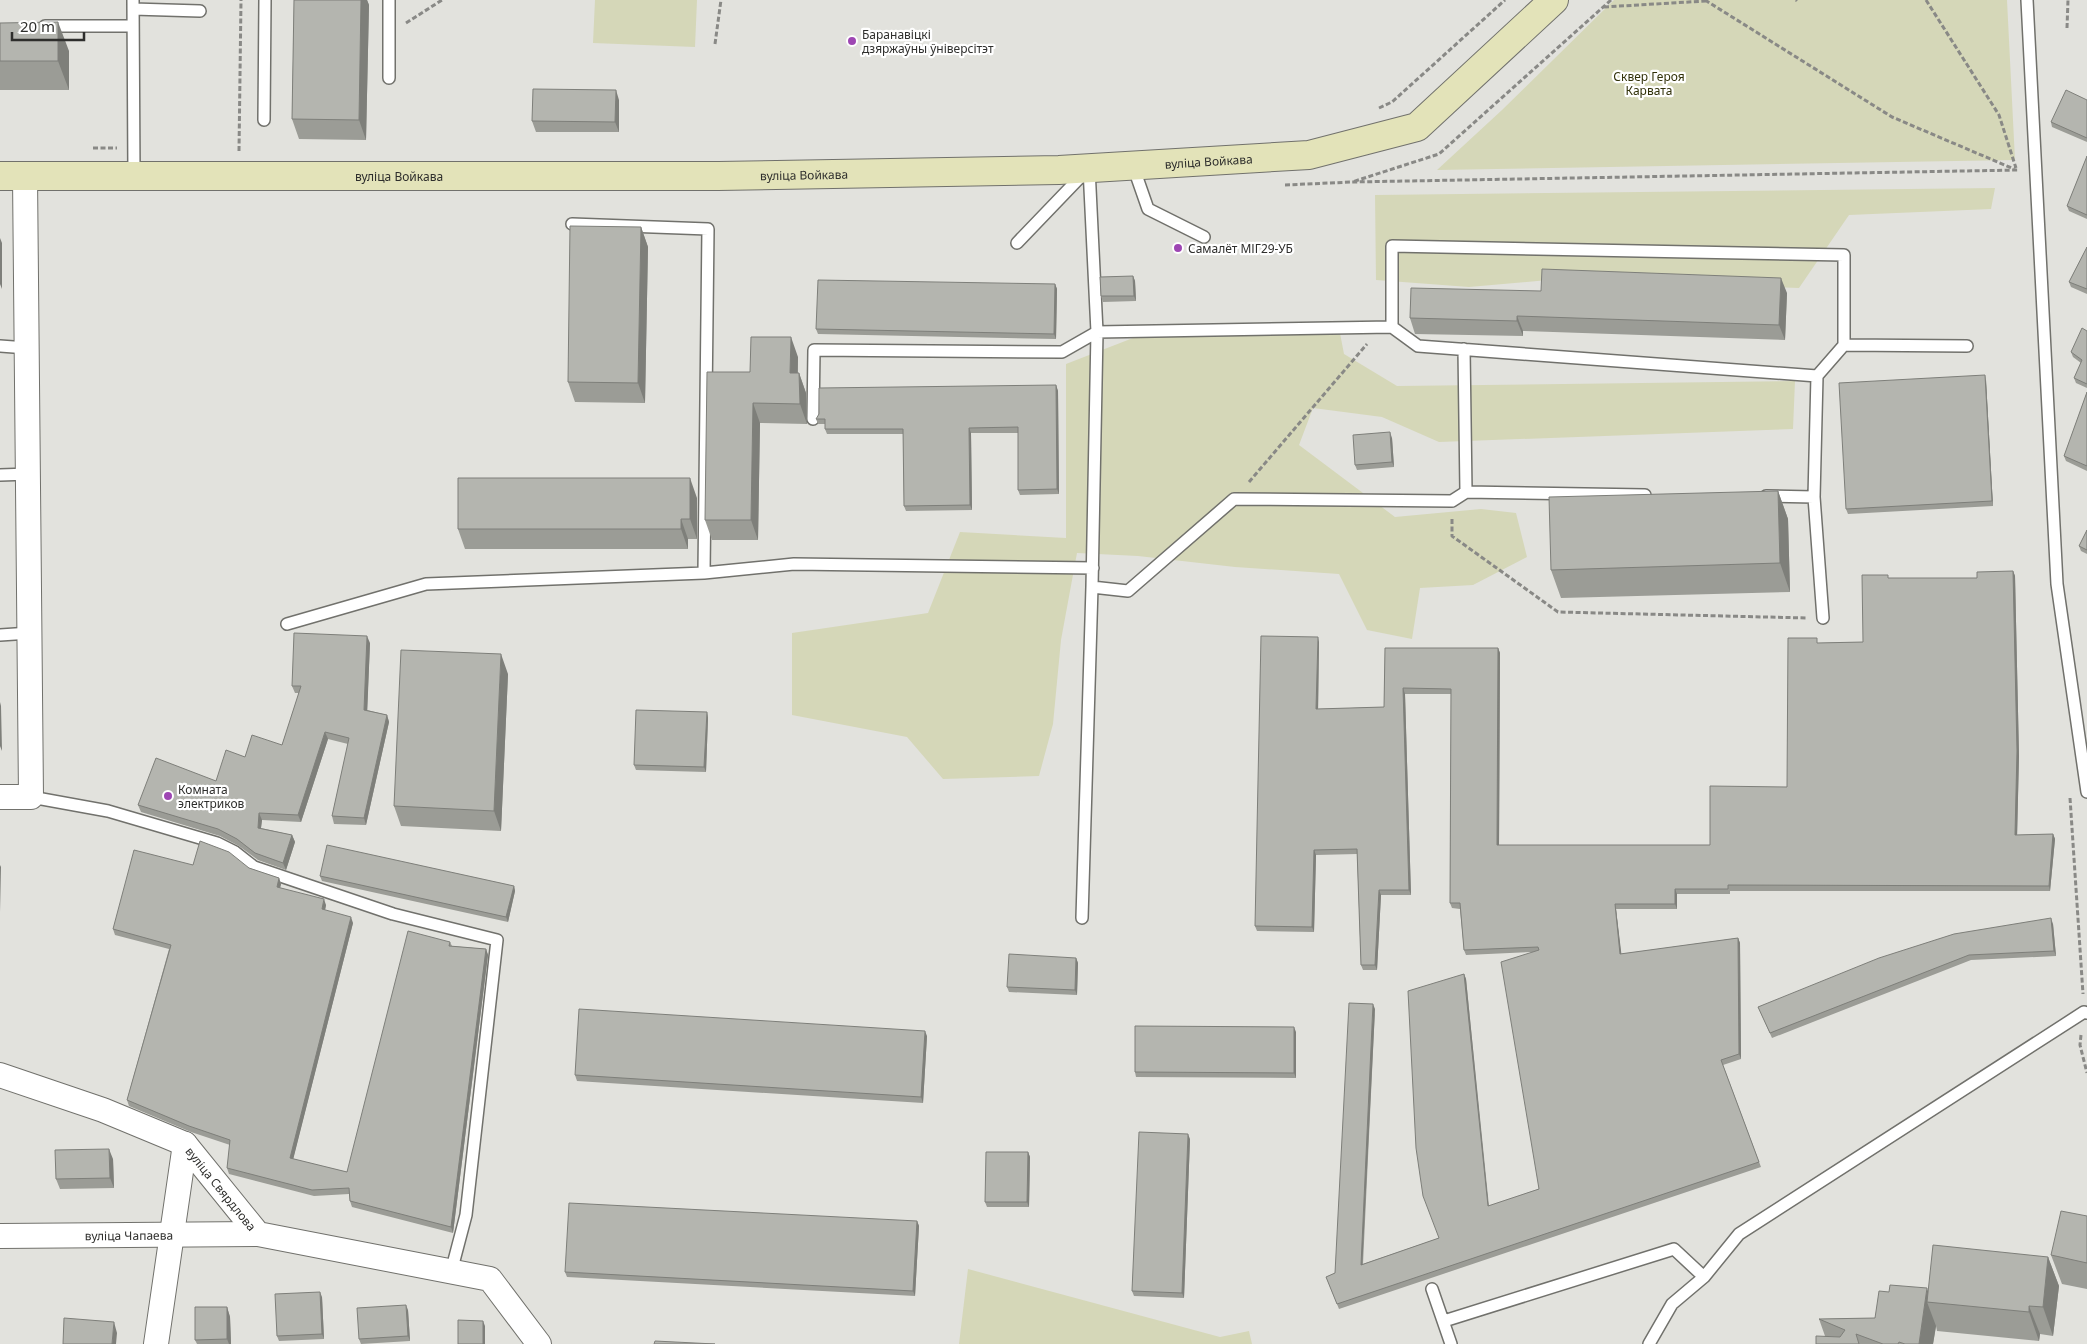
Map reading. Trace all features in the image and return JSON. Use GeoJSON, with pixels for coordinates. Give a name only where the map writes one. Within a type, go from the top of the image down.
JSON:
{"type":"FeatureCollection","features":[{"type":"Feature","properties":{"kind":"main road","name":"вуліца Войкава"},"geometry":{"type":"LineString","coordinates":[[12,176],[718,176],[1089,168],[1309,155],[1416,127],[1554,0]]}},
{"type":"Feature","properties":{"kind":"street"},"geometry":{"type":"LineString","coordinates":[[0,797],[31,796],[27,348],[12,176]]}},
{"type":"Feature","properties":{"kind":"street","name":"вуліца Свярдлова"},"geometry":{"type":"LineString","coordinates":[[0,1075],[103,1110],[185,1144],[258,1234],[490,1279],[531,1339]]}},
{"type":"Feature","properties":{"kind":"street"},"geometry":{"type":"LineString","coordinates":[[156,1344],[185,1144]]}},
{"type":"Feature","properties":{"kind":"street","name":"вуліца Чапаева"},"geometry":{"type":"LineString","coordinates":[[0,1236],[258,1234]]}},
{"type":"Feature","properties":{"kind":"lane"},"geometry":{"type":"LineString","coordinates":[[264,120],[265,0]]}},
{"type":"Feature","properties":{"kind":"lane"},"geometry":{"type":"LineString","coordinates":[[388,0],[389,78]]}},
{"type":"Feature","properties":{"kind":"lane"},"geometry":{"type":"LineString","coordinates":[[2027,0],[2057,584],[2087,792]]}},
{"type":"Feature","properties":{"kind":"lane"},"geometry":{"type":"LineString","coordinates":[[134,175],[133,5],[200,10]]}},
{"type":"Feature","properties":{"kind":"lane"},"geometry":{"type":"LineString","coordinates":[[28,26],[133,26]]}},
{"type":"Feature","properties":{"kind":"lane"},"geometry":{"type":"LineString","coordinates":[[1133,165],[1148,209],[1204,237]]}},
{"type":"Feature","properties":{"kind":"lane"},"geometry":{"type":"LineString","coordinates":[[1017,242],[1089,168]]}},
{"type":"Feature","properties":{"kind":"lane"},"geometry":{"type":"LineString","coordinates":[[1082,918],[1092,587],[1097,332],[1089,168]]}},
{"type":"Feature","properties":{"kind":"lane"},"geometry":{"type":"LineString","coordinates":[[572,224],[708,229],[704,572]]}},
{"type":"Feature","properties":{"kind":"lane"},"geometry":{"type":"LineString","coordinates":[[1387,327],[1392,246],[1844,255],[1844,345],[1816,376],[1814,497],[1823,618]]}},
{"type":"Feature","properties":{"kind":"lane"},"geometry":{"type":"LineString","coordinates":[[812,419],[814,350],[1062,352],[1097,332],[1387,327],[1418,346],[1816,376]]}},
{"type":"Feature","properties":{"kind":"lane"},"geometry":{"type":"LineString","coordinates":[[1844,345],[1966,346]]}},
{"type":"Feature","properties":{"kind":"lane"},"geometry":{"type":"LineString","coordinates":[[0,346],[27,348]]}},
{"type":"Feature","properties":{"kind":"lane"},"geometry":{"type":"LineString","coordinates":[[1464,349],[1466,492]]}},
{"type":"Feature","properties":{"kind":"lane"},"geometry":{"type":"LineString","coordinates":[[0,474],[29,474]]}},
{"type":"Feature","properties":{"kind":"lane"},"geometry":{"type":"LineString","coordinates":[[1092,587],[1128,591],[1234,499],[1452,501],[1466,492],[1655,495]]}},
{"type":"Feature","properties":{"kind":"lane"},"geometry":{"type":"LineString","coordinates":[[1754,496],[1814,497]]}},
{"type":"Feature","properties":{"kind":"lane"},"geometry":{"type":"LineString","coordinates":[[287,624],[315,614],[426,584],[704,572],[794,564],[1092,568]]}},
{"type":"Feature","properties":{"kind":"lane"},"geometry":{"type":"LineString","coordinates":[[0,635],[30,633]]}},
{"type":"Feature","properties":{"kind":"lane"},"geometry":{"type":"LineString","coordinates":[[31,796],[108,812],[217,844],[235,852],[254,867],[393,914],[497,940],[466,1215],[451,1272]]}},
{"type":"Feature","properties":{"kind":"lane"},"geometry":{"type":"LineString","coordinates":[[1649,1344],[1672,1304],[1704,1277],[1738,1234],[2085,1013]]}},
{"type":"Feature","properties":{"kind":"lane"},"geometry":{"type":"LineString","coordinates":[[1444,1321],[1674,1249],[1704,1277]]}},
{"type":"Feature","properties":{"kind":"lane"},"geometry":{"type":"LineString","coordinates":[[1432,1289],[1451,1344]]}},
{"type":"Feature","properties":{"kind":"path"},"geometry":{"type":"LineString","coordinates":[[232,154],[240,154],[241,0]]}},
{"type":"Feature","properties":{"kind":"path"},"geometry":{"type":"LineString","coordinates":[[389,34],[442,0]]}},
{"type":"Feature","properties":{"kind":"path"},"geometry":{"type":"LineString","coordinates":[[715,44],[721,0]]}},
{"type":"Feature","properties":{"kind":"path"},"geometry":{"type":"LineString","coordinates":[[1376,110],[1392,102],[1505,0]]}},
{"type":"Feature","properties":{"kind":"path"},"geometry":{"type":"LineString","coordinates":[[1603,7],[1705,0],[1892,117],[2017,170],[1999,115],[1926,0]]}},
{"type":"Feature","properties":{"kind":"path"},"geometry":{"type":"LineString","coordinates":[[2067,28],[2068,0]]}},
{"type":"Feature","properties":{"kind":"path"},"geometry":{"type":"LineString","coordinates":[[1234,499],[1387,327]]}},
{"type":"Feature","properties":{"kind":"path"},"geometry":{"type":"LineString","coordinates":[[1452,501],[1452,536],[1558,612],[1823,618]]}},
{"type":"Feature","properties":{"kind":"path"},"geometry":{"type":"LineString","coordinates":[[2085,1013],[2080,1045],[2087,1073]]}},
{"type":"Feature","properties":{"kind":"green space"},"geometry":{"type":"Polygon","coordinates":[[[595,0],[697,0],[695,47],[593,43],[595,0]]]}},
{"type":"Feature","properties":{"kind":"green space","name":"Сквер Героя Карвата"},"geometry":{"type":"Polygon","coordinates":[[[1614,0],[2007,0],[2015,160],[1437,170],[1502,110],[1614,0]]]}},
{"type":"Feature","properties":{"kind":"green space"},"geometry":{"type":"Polygon","coordinates":[[[1995,188],[1991,209],[1849,215],[1799,288],[1548,280],[1469,287],[1376,280],[1375,195],[1995,188]]]}},
{"type":"Feature","properties":{"kind":"green space"},"geometry":{"type":"Polygon","coordinates":[[[1339,328],[1344,354],[1397,386],[1795,381],[1793,429],[1439,442],[1382,417],[1313,408],[1299,445],[1395,517],[1481,509],[1516,513],[1527,557],[1473,585],[1420,588],[1412,639],[1367,630],[1339,574],[1235,567],[1138,556],[1077,553],[1061,640],[1053,724],[1039,776],[943,779],[907,737],[792,715],[792,633],[928,613],[960,532],[1066,538],[1066,364],[1151,331],[1339,328]]]}},
{"type":"Feature","properties":{"kind":"green space"},"geometry":{"type":"Polygon","coordinates":[[[968,1269],[1220,1337],[1249,1331],[1252,1344],[959,1344],[968,1269]]]}},
{"type":"Feature","properties":{"kind":"building"},"geometry":{"type":"Polygon","coordinates":[[[294,0],[361,0],[359,120],[292,119],[294,0]]]}},
{"type":"Feature","properties":{"kind":"building"},"geometry":{"type":"Polygon","coordinates":[[[58,22],[58,61],[0,61],[0,23],[58,22]]]}},
{"type":"Feature","properties":{"kind":"building"},"geometry":{"type":"Polygon","coordinates":[[[533,89],[616,90],[615,122],[532,121],[533,89]]]}},
{"type":"Feature","properties":{"kind":"building"},"geometry":{"type":"Polygon","coordinates":[[[2066,90],[2087,100],[2087,138],[2051,122],[2066,90]]]}},
{"type":"Feature","properties":{"kind":"building"},"geometry":{"type":"Polygon","coordinates":[[[2087,156],[2087,215],[2067,206],[2087,156]]]}},
{"type":"Feature","properties":{"kind":"building"},"geometry":{"type":"Polygon","coordinates":[[[570,226],[641,227],[638,383],[568,382],[570,226]]]}},
{"type":"Feature","properties":{"kind":"building"},"geometry":{"type":"Polygon","coordinates":[[[2087,247],[2087,289],[2069,282],[2087,247]]]}},
{"type":"Feature","properties":{"kind":"building"},"geometry":{"type":"Polygon","coordinates":[[[1542,269],[1781,278],[1779,325],[1517,316],[1517,321],[1410,318],[1411,288],[1541,291],[1542,269]]]}},
{"type":"Feature","properties":{"kind":"building"},"geometry":{"type":"Polygon","coordinates":[[[1133,276],[1134,296],[1101,296],[1100,277],[1133,276]]]}},
{"type":"Feature","properties":{"kind":"building"},"geometry":{"type":"Polygon","coordinates":[[[818,280],[1055,284],[1054,334],[816,329],[818,280]]]}},
{"type":"Feature","properties":{"kind":"building"},"geometry":{"type":"Polygon","coordinates":[[[2082,328],[2087,331],[2087,384],[2074,378],[2082,360],[2071,352],[2082,328]]]}},
{"type":"Feature","properties":{"kind":"building"},"geometry":{"type":"Polygon","coordinates":[[[751,337],[791,337],[790,373],[799,373],[800,404],[753,403],[751,520],[705,520],[707,372],[750,372],[751,337]]]}},
{"type":"Feature","properties":{"kind":"building"},"geometry":{"type":"Polygon","coordinates":[[[1985,375],[1992,501],[1846,509],[1839,383],[1985,375]]]}},
{"type":"Feature","properties":{"kind":"building"},"geometry":{"type":"Polygon","coordinates":[[[1056,385],[1057,489],[1018,490],[1018,427],[969,428],[970,505],[904,506],[903,429],[825,429],[825,419],[816,419],[819,414],[819,388],[1056,385]]]}},
{"type":"Feature","properties":{"kind":"building"},"geometry":{"type":"Polygon","coordinates":[[[2087,392],[2087,466],[2064,456],[2087,392]]]}},
{"type":"Feature","properties":{"kind":"building"},"geometry":{"type":"Polygon","coordinates":[[[1390,432],[1392,462],[1355,465],[1353,435],[1390,432]]]}},
{"type":"Feature","properties":{"kind":"building"},"geometry":{"type":"Polygon","coordinates":[[[458,478],[690,478],[690,519],[681,519],[681,529],[458,529],[458,478]]]}},
{"type":"Feature","properties":{"kind":"building"},"geometry":{"type":"Polygon","coordinates":[[[1778,491],[1780,563],[1551,570],[1549,497],[1778,491]]]}},
{"type":"Feature","properties":{"kind":"building"},"geometry":{"type":"Polygon","coordinates":[[[2087,530],[2087,550],[2079,546],[2087,530]]]}},
{"type":"Feature","properties":{"kind":"building"},"geometry":{"type":"Polygon","coordinates":[[[2013,571],[2017,751],[2015,835],[2053,834],[2049,886],[1728,885],[1728,889],[1675,889],[1675,904],[1615,904],[1620,954],[1738,938],[1739,1054],[1721,1060],[1759,1162],[1337,1304],[1326,1277],[1335,1273],[1349,1003],[1373,1004],[1361,1265],[1439,1238],[1423,1196],[1416,1148],[1408,991],[1464,974],[1488,1206],[1539,1189],[1501,962],[1539,950],[1538,947],[1464,950],[1460,903],[1450,903],[1451,689],[1403,688],[1409,890],[1379,890],[1375,965],[1361,965],[1357,849],[1314,850],[1312,927],[1255,926],[1261,636],[1318,637],[1316,709],[1384,707],[1385,648],[1498,648],[1497,845],[1710,845],[1710,786],[1787,787],[1788,638],[1817,638],[1817,643],[1863,642],[1862,575],[1888,575],[1888,578],[1977,578],[1977,572],[2013,571]]]}},
{"type":"Feature","properties":{"kind":"building"},"geometry":{"type":"Polygon","coordinates":[[[294,633],[367,636],[364,710],[387,715],[364,818],[332,816],[349,738],[325,732],[298,815],[259,813],[258,828],[292,835],[283,863],[255,853],[237,839],[218,829],[138,805],[156,758],[216,781],[226,750],[245,757],[252,735],[282,745],[301,686],[292,686],[294,633]]]}},
{"type":"Feature","properties":{"kind":"building"},"geometry":{"type":"Polygon","coordinates":[[[401,650],[501,654],[494,811],[394,806],[401,650]]]}},
{"type":"Feature","properties":{"kind":"building"},"geometry":{"type":"Polygon","coordinates":[[[636,710],[707,712],[704,767],[634,765],[636,710]]]}},
{"type":"Feature","properties":{"kind":"building"},"geometry":{"type":"Polygon","coordinates":[[[200,841],[229,852],[249,868],[279,878],[277,887],[324,899],[322,909],[351,917],[290,1158],[347,1172],[408,931],[450,942],[449,946],[486,949],[451,1227],[350,1201],[349,1188],[312,1190],[227,1168],[230,1140],[189,1126],[127,1100],[171,945],[113,929],[134,850],[193,865],[200,841]]]}},
{"type":"Feature","properties":{"kind":"building"},"geometry":{"type":"Polygon","coordinates":[[[327,845],[514,886],[506,917],[320,876],[327,845]]]}},
{"type":"Feature","properties":{"kind":"building"},"geometry":{"type":"Polygon","coordinates":[[[2051,918],[2054,951],[1969,955],[1770,1033],[1758,1007],[1879,958],[1954,934],[2051,918]]]}},
{"type":"Feature","properties":{"kind":"building"},"geometry":{"type":"Polygon","coordinates":[[[1009,954],[1076,958],[1075,990],[1007,987],[1009,954]]]}},
{"type":"Feature","properties":{"kind":"building"},"geometry":{"type":"Polygon","coordinates":[[[579,1009],[925,1031],[921,1097],[575,1075],[579,1009]]]}},
{"type":"Feature","properties":{"kind":"building"},"geometry":{"type":"Polygon","coordinates":[[[1135,1026],[1294,1027],[1294,1073],[1135,1072],[1135,1026]]]}},
{"type":"Feature","properties":{"kind":"building"},"geometry":{"type":"Polygon","coordinates":[[[1139,1132],[1188,1134],[1182,1293],[1132,1291],[1139,1132]]]}},
{"type":"Feature","properties":{"kind":"building"},"geometry":{"type":"Polygon","coordinates":[[[109,1149],[110,1178],[56,1179],[55,1150],[109,1149]]]}},
{"type":"Feature","properties":{"kind":"building"},"geometry":{"type":"Polygon","coordinates":[[[986,1152],[1028,1152],[1027,1202],[985,1202],[986,1152]]]}},
{"type":"Feature","properties":{"kind":"building"},"geometry":{"type":"Polygon","coordinates":[[[569,1203],[917,1221],[913,1291],[565,1272],[569,1203]]]}},
{"type":"Feature","properties":{"kind":"building"},"geometry":{"type":"Polygon","coordinates":[[[2061,1211],[2087,1216],[2087,1263],[2051,1255],[2061,1211]]]}},
{"type":"Feature","properties":{"kind":"building"},"geometry":{"type":"Polygon","coordinates":[[[1933,1245],[2048,1257],[2043,1307],[2029,1306],[2029,1312],[1927,1302],[1933,1245]]]}},
{"type":"Feature","properties":{"kind":"building"},"geometry":{"type":"Polygon","coordinates":[[[1890,1285],[1927,1288],[1919,1344],[1899,1342],[1898,1344],[1883,1344],[1856,1334],[1859,1344],[1816,1344],[1816,1336],[1840,1337],[1845,1330],[1819,1319],[1875,1318],[1879,1291],[1889,1292],[1890,1285]]]}},
{"type":"Feature","properties":{"kind":"building"},"geometry":{"type":"Polygon","coordinates":[[[320,1292],[322,1334],[277,1336],[275,1294],[320,1292]]]}},
{"type":"Feature","properties":{"kind":"building"},"geometry":{"type":"Polygon","coordinates":[[[406,1305],[408,1336],[359,1339],[357,1308],[406,1305]]]}},
{"type":"Feature","properties":{"kind":"building"},"geometry":{"type":"Polygon","coordinates":[[[195,1307],[227,1307],[227,1339],[195,1340],[195,1307]]]}},
{"type":"Feature","properties":{"kind":"building"},"geometry":{"type":"Polygon","coordinates":[[[64,1318],[114,1322],[112,1344],[63,1344],[64,1318]]]}},
{"type":"Feature","properties":{"kind":"building"},"geometry":{"type":"Polygon","coordinates":[[[458,1320],[483,1321],[483,1344],[458,1344],[458,1320]]]}},
{"type":"Feature","properties":{"kind":"building"},"geometry":{"type":"Polygon","coordinates":[[[655,1341],[715,1344],[654,1344],[655,1341]]]}},
{"type":"Feature","properties":{"kind":"place","name":"Баранавіцкі дзяржаўны ўніверсітэт"},"geometry":{"type":"Point","coordinates":[852,41]}},
{"type":"Feature","properties":{"kind":"place","name":"Самалёт МІГ29-УБ"},"geometry":{"type":"Point","coordinates":[1178,248]}},
{"type":"Feature","properties":{"kind":"place","name":"Комната электриков"},"geometry":{"type":"Point","coordinates":[168,796]}}]}
